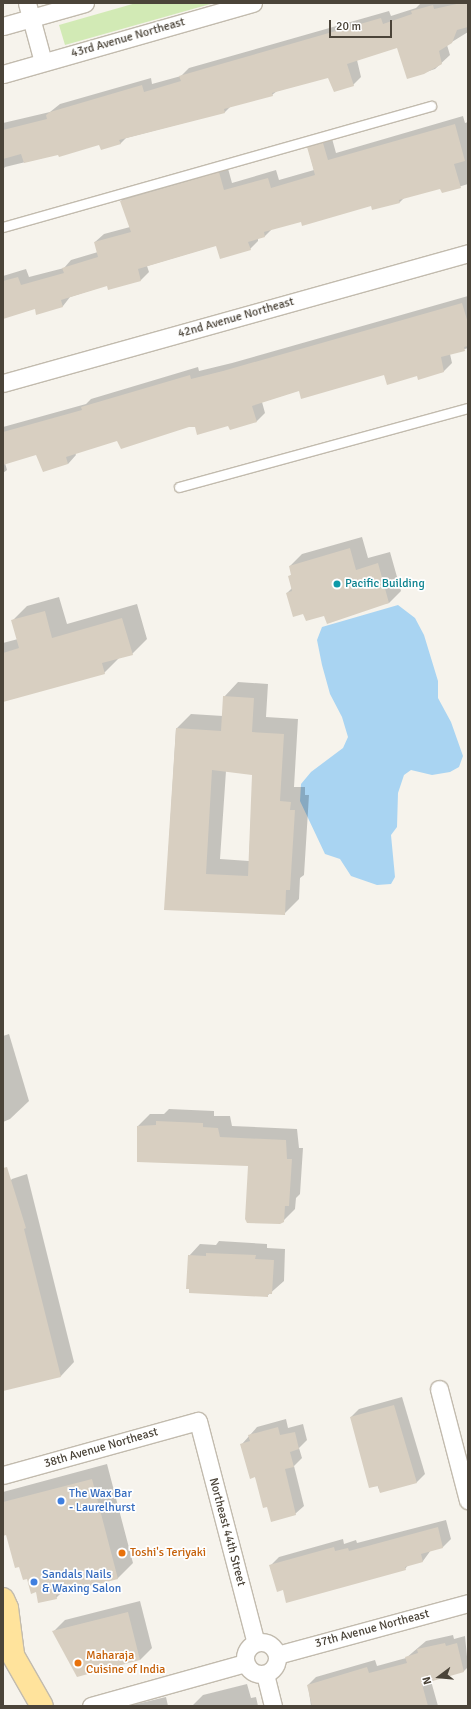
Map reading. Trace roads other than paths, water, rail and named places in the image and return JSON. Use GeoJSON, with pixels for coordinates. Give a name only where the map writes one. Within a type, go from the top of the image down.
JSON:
{"type":"FeatureCollection","features":[{"type":"Feature","properties":{"kind":"main road"},"geometry":{"type":"LineString","coordinates":[[3,1599],[7,1608],[8,1647],[42,1706]]}},
{"type":"Feature","properties":{"kind":"street"},"geometry":{"type":"LineString","coordinates":[[3,26],[29,11],[85,3]]}},
{"type":"Feature","properties":{"kind":"street","name":"43rd Avenue Northeast"},"geometry":{"type":"LineString","coordinates":[[3,74],[253,3]]}},
{"type":"Feature","properties":{"kind":"street"},"geometry":{"type":"LineString","coordinates":[[29,11],[43,62]]}},
{"type":"Feature","properties":{"kind":"street","name":"42nd Avenue Northeast"},"geometry":{"type":"LineString","coordinates":[[3,382],[468,253]]}},
{"type":"Feature","properties":{"kind":"street"},"geometry":{"type":"LineString","coordinates":[[439,1389],[468,1500]]}},
{"type":"Feature","properties":{"kind":"street","name":"38th Avenue Northeast"},"geometry":{"type":"LineString","coordinates":[[3,1475],[198,1421]]}},
{"type":"Feature","properties":{"kind":"street","name":"Northeast 44th Street"},"geometry":{"type":"LineString","coordinates":[[198,1421],[256,1643]]}},
{"type":"Feature","properties":{"kind":"street","name":"37th Avenue Northeast"},"geometry":{"type":"LineString","coordinates":[[277,1654],[468,1603]]}},
{"type":"Feature","properties":{"kind":"street"},"geometry":{"type":"LineString","coordinates":[[256,1643],[268,1644],[277,1654],[274,1668],[265,1674],[254,1673],[245,1663],[246,1651],[256,1643]]}},
{"type":"Feature","properties":{"kind":"street"},"geometry":{"type":"LineString","coordinates":[[91,1706],[245,1663]]}},
{"type":"Feature","properties":{"kind":"street"},"geometry":{"type":"LineString","coordinates":[[265,1674],[273,1706]]}},
{"type":"Feature","properties":{"kind":"lane"},"geometry":{"type":"LineString","coordinates":[[3,227],[431,106]]}},
{"type":"Feature","properties":{"kind":"lane"},"geometry":{"type":"LineString","coordinates":[[179,487],[468,408]]}},
{"type":"Feature","properties":{"kind":"water"},"geometry":{"type":"Polygon","coordinates":[[[398,605],[415,618],[424,635],[438,681],[438,698],[451,722],[463,756],[459,767],[450,772],[432,775],[411,770],[404,775],[398,793],[397,827],[391,835],[395,877],[391,884],[377,885],[351,876],[340,859],[325,854],[300,801],[301,784],[311,772],[343,748],[348,737],[342,717],[330,694],[322,665],[317,640],[322,627],[398,605]]]}},
{"type":"Feature","properties":{"kind":"place","name":"Pacific Building"},"geometry":{"type":"Point","coordinates":[337,584]}},
{"type":"Feature","properties":{"kind":"place","name":"The Wax Bar - Laurelhurst"},"geometry":{"type":"Point","coordinates":[61,1501]}},
{"type":"Feature","properties":{"kind":"place","name":"Toshi's Teriyaki"},"geometry":{"type":"Point","coordinates":[122,1553]}},
{"type":"Feature","properties":{"kind":"place","name":"Sandals Nails & Waxing Salon"},"geometry":{"type":"Point","coordinates":[34,1582]}},
{"type":"Feature","properties":{"kind":"place","name":"Maharaja Cuisine of India"},"geometry":{"type":"Point","coordinates":[78,1663]}}]}
